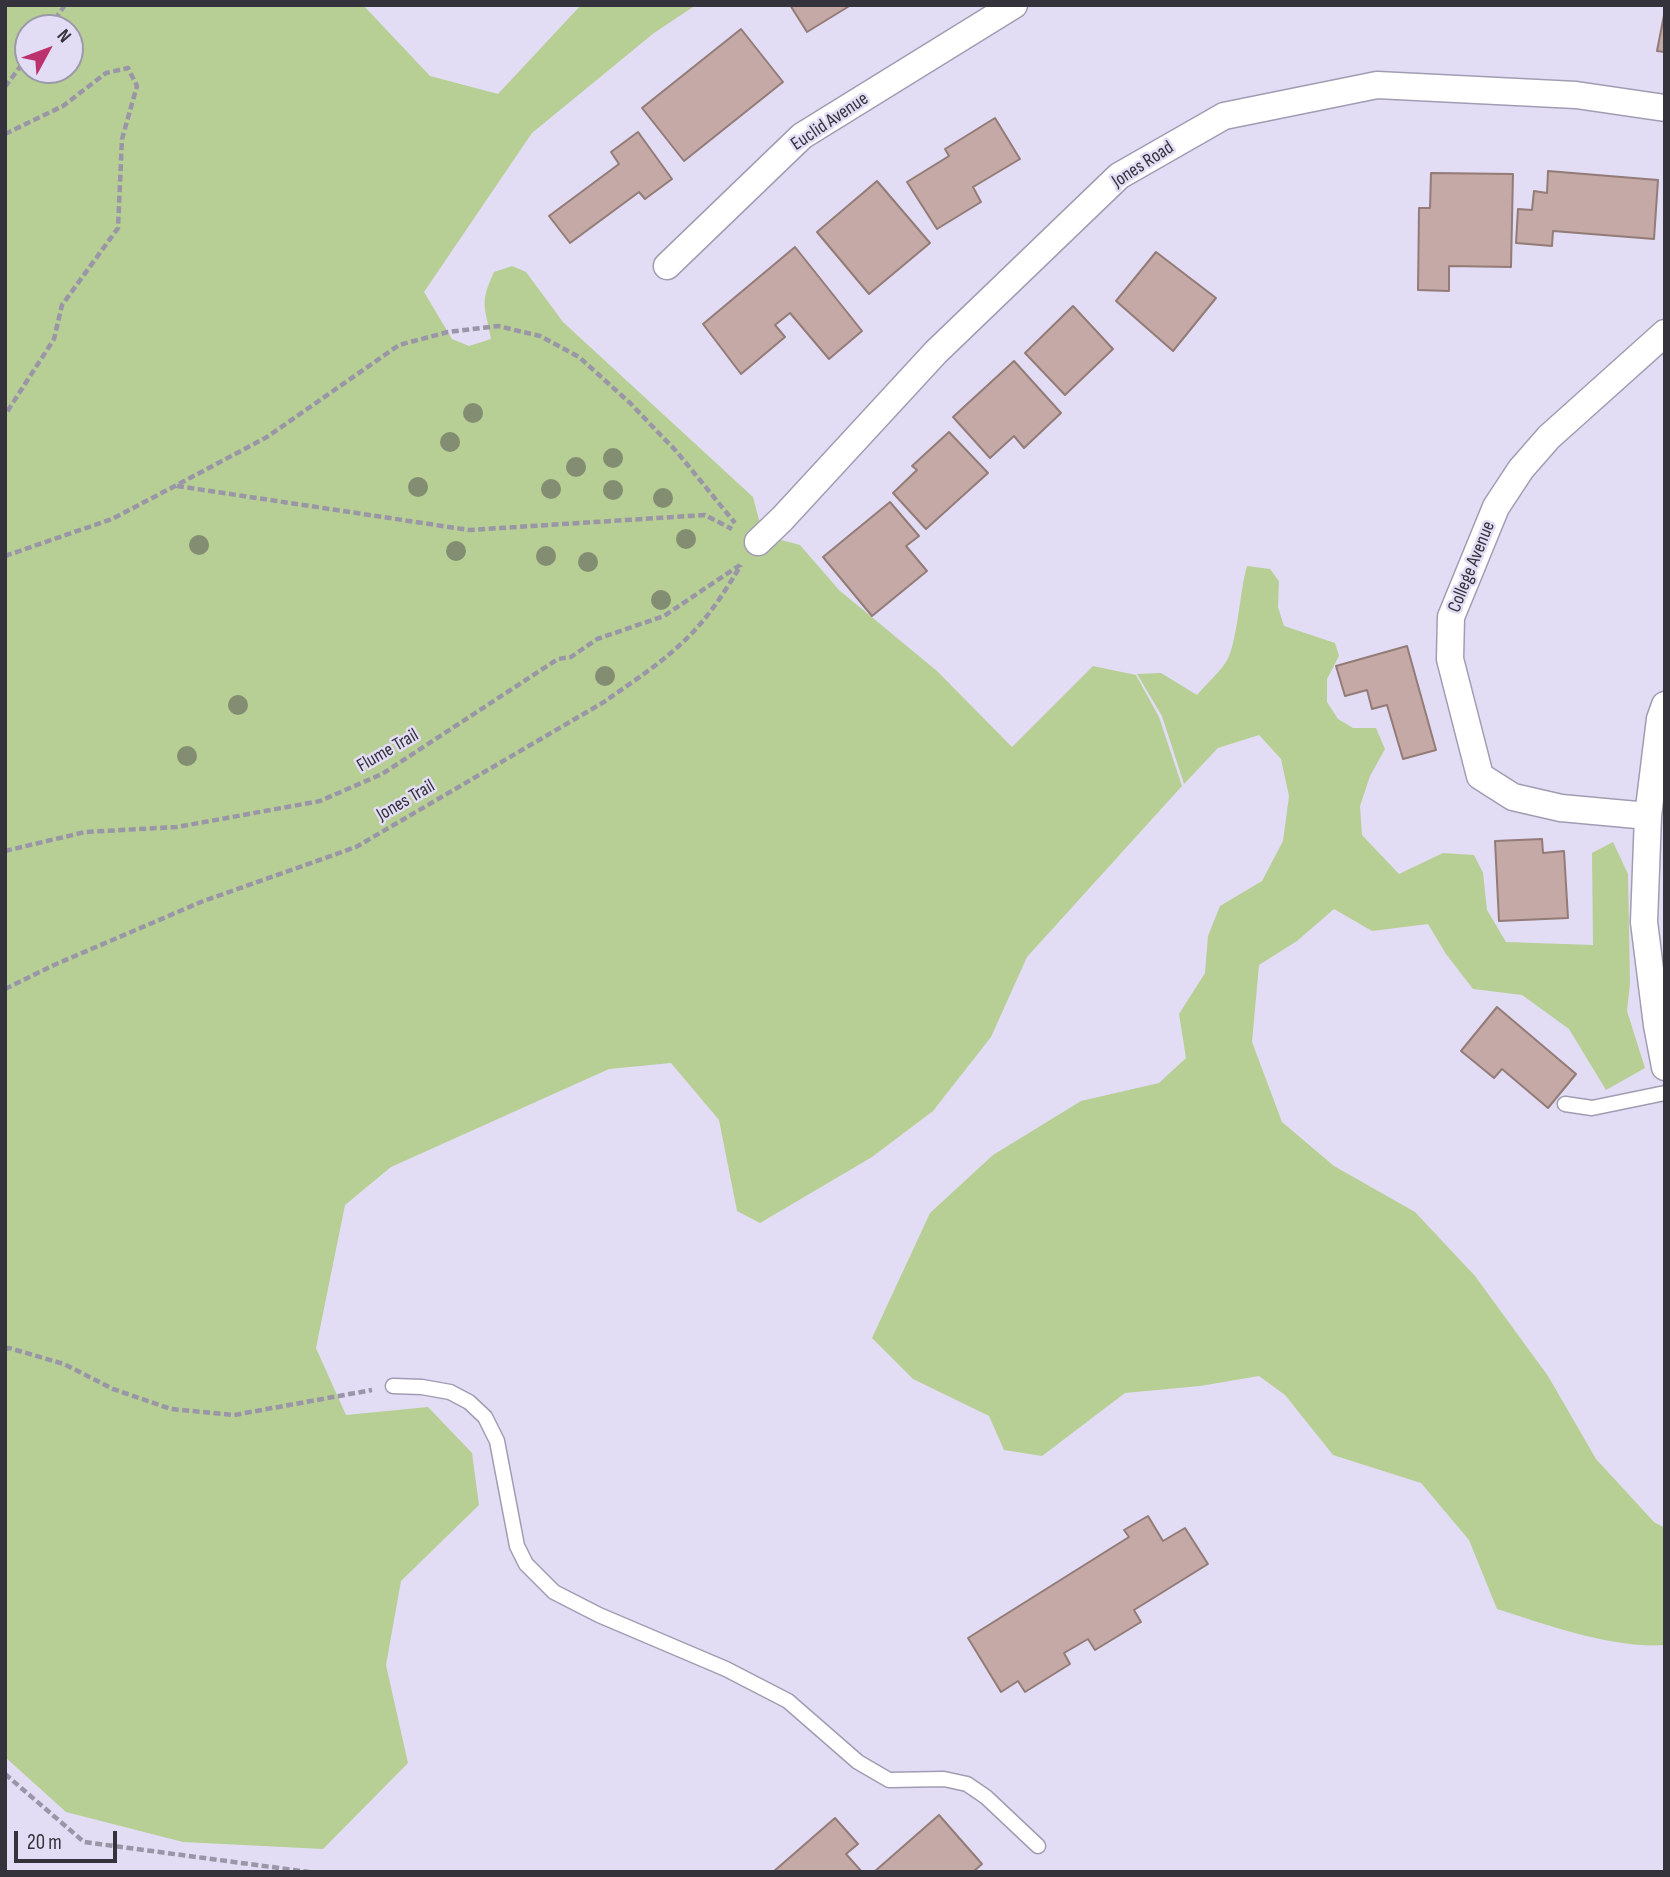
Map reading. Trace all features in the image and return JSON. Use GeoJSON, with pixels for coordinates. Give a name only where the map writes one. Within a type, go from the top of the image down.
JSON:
{"type":"FeatureCollection","features":[{"type":"Feature","properties":{"kind":"street","name":"Euclid Avenue"},"geometry":{"type":"LineString","coordinates":[[667,266],[802,136],[1014,5]]}},
{"type":"Feature","properties":{"kind":"street","name":"Jones Road"},"geometry":{"type":"LineString","coordinates":[[758,542],[936,352],[1119,176],[1224,116],[1377,85],[1576,95],[1665,108]]}},
{"type":"Feature","properties":{"kind":"street","name":"College Avenue"},"geometry":{"type":"LineString","coordinates":[[1648,816],[1561,807],[1513,797],[1480,776],[1450,659],[1451,617],[1496,507],[1521,469],[1549,437],[1665,333]]}},
{"type":"Feature","properties":{"kind":"street"},"geometry":{"type":"LineString","coordinates":[[1665,705],[1660,719],[1648,816],[1644,922],[1665,1067]]}},
{"type":"Feature","properties":{"kind":"lane"},"geometry":{"type":"LineString","coordinates":[[1565,1104],[1592,1108],[1665,1093]]}},
{"type":"Feature","properties":{"kind":"lane"},"geometry":{"type":"LineString","coordinates":[[393,1387],[422,1387],[450,1392],[469,1402],[485,1417],[497,1441],[517,1546],[526,1564],[554,1592],[599,1615],[726,1669],[788,1701],[858,1762],[889,1780],[944,1779],[967,1784],[986,1797],[1038,1846]]}},
{"type":"Feature","properties":{"kind":"path"},"geometry":{"type":"LineString","coordinates":[[5,134],[63,106],[106,73],[128,68],[137,86],[122,139],[118,228],[62,305],[54,339],[5,415]]}},
{"type":"Feature","properties":{"kind":"path"},"geometry":{"type":"LineString","coordinates":[[5,556],[112,519],[267,437],[399,345],[448,332],[498,326],[540,337],[579,357],[630,403],[677,452],[731,520],[758,542]]}},
{"type":"Feature","properties":{"kind":"path"},"geometry":{"type":"LineString","coordinates":[[175,486],[469,530],[705,515],[758,542]]}},
{"type":"Feature","properties":{"kind":"path","name":"Flume Trail"},"geometry":{"type":"LineString","coordinates":[[5,851],[85,832],[177,827],[320,801],[382,774],[558,659],[571,657],[597,639],[664,616],[742,564]]}},
{"type":"Feature","properties":{"kind":"path","name":"Jones Trail"},"geometry":{"type":"LineString","coordinates":[[5,989],[201,902],[356,847],[604,702],[632,682],[693,632],[722,596],[742,564]]}},
{"type":"Feature","properties":{"kind":"path"},"geometry":{"type":"LineString","coordinates":[[5,1349],[64,1364],[113,1389],[171,1409],[233,1415],[393,1387]]}},
{"type":"Feature","properties":{"kind":"path"},"geometry":{"type":"LineString","coordinates":[[5,1774],[84,1842],[309,1872]]}},
{"type":"Feature","properties":{"kind":"green space"},"geometry":{"type":"Polygon","coordinates":[[[5,5],[363,5],[430,76],[498,94],[581,5],[696,5],[654,33],[532,133],[424,292],[452,339],[469,346],[491,339],[485,299],[494,272],[512,266],[526,272],[563,322],[753,497],[759,520],[774,538],[800,545],[839,590],[937,671],[1012,747],[1093,666],[1136,675],[1159,717],[1182,786],[1027,957],[991,1037],[933,1111],[872,1157],[760,1223],[737,1211],[719,1120],[671,1063],[609,1069],[391,1167],[345,1205],[316,1348],[346,1415],[428,1407],[472,1453],[479,1505],[401,1581],[386,1665],[408,1763],[323,1849],[183,1842],[66,1812],[5,1757],[5,5]]]}},
{"type":"Feature","properties":{"kind":"green space"},"geometry":{"type":"Polygon","coordinates":[[[1247,566],[1270,569],[1279,581],[1278,607],[1284,626],[1335,643],[1339,656],[1327,679],[1327,702],[1338,719],[1353,728],[1376,728],[1385,749],[1370,776],[1360,806],[1362,835],[1399,874],[1443,853],[1474,855],[1483,873],[1487,910],[1506,942],[1593,945],[1592,853],[1613,842],[1628,874],[1630,984],[1627,1011],[1645,1068],[1606,1090],[1569,1029],[1522,995],[1473,989],[1446,954],[1428,924],[1372,931],[1334,909],[1297,941],[1259,965],[1252,1042],[1282,1122],[1334,1166],[1415,1212],[1475,1276],[1548,1376],[1596,1459],[1654,1522],[1665,1528],[1665,1645],[1603,1640],[1497,1609],[1469,1540],[1421,1483],[1333,1455],[1285,1395],[1259,1376],[1200,1386],[1125,1393],[1042,1456],[1004,1450],[989,1416],[913,1379],[872,1338],[930,1213],[993,1155],[1081,1101],[1159,1083],[1186,1058],[1179,1014],[1205,973],[1208,936],[1220,906],[1262,881],[1283,841],[1289,796],[1281,759],[1259,735],[1218,748],[1184,784],[1162,716],[1137,674],[1161,673],[1197,695],[1230,654],[1247,566]]]}},
{"type":"Feature","properties":{"kind":"building"},"geometry":{"type":"Polygon","coordinates":[[[790,5],[851,5],[807,32],[790,5]]]}},
{"type":"Feature","properties":{"kind":"building"},"geometry":{"type":"Polygon","coordinates":[[[1665,10],[1665,52],[1657,51],[1665,10]]]}},
{"type":"Feature","properties":{"kind":"building"},"geometry":{"type":"Polygon","coordinates":[[[741,29],[783,82],[684,161],[642,108],[741,29]]]}},
{"type":"Feature","properties":{"kind":"building"},"geometry":{"type":"Polygon","coordinates":[[[995,118],[1020,159],[973,187],[981,202],[937,229],[907,182],[949,156],[945,149],[995,118]]]}},
{"type":"Feature","properties":{"kind":"building"},"geometry":{"type":"Polygon","coordinates":[[[638,132],[672,179],[645,199],[639,192],[570,243],[549,216],[619,164],[611,152],[638,132]]]}},
{"type":"Feature","properties":{"kind":"building"},"geometry":{"type":"Polygon","coordinates":[[[1548,171],[1658,180],[1654,239],[1553,231],[1552,246],[1516,243],[1518,209],[1532,210],[1534,191],[1547,193],[1548,171]]]}},
{"type":"Feature","properties":{"kind":"building"},"geometry":{"type":"Polygon","coordinates":[[[1431,173],[1513,174],[1511,267],[1449,266],[1449,291],[1418,290],[1419,208],[1430,208],[1431,173]]]}},
{"type":"Feature","properties":{"kind":"building"},"geometry":{"type":"Polygon","coordinates":[[[877,181],[930,243],[869,294],[817,232],[877,181]]]}},
{"type":"Feature","properties":{"kind":"building"},"geometry":{"type":"Polygon","coordinates":[[[795,247],[862,331],[829,359],[790,313],[775,325],[785,337],[741,374],[703,324],[795,247]]]}},
{"type":"Feature","properties":{"kind":"building"},"geometry":{"type":"Polygon","coordinates":[[[1156,252],[1216,298],[1173,351],[1116,301],[1156,252]]]}},
{"type":"Feature","properties":{"kind":"building"},"geometry":{"type":"Polygon","coordinates":[[[1073,306],[1113,349],[1065,395],[1025,353],[1073,306]]]}},
{"type":"Feature","properties":{"kind":"building"},"geometry":{"type":"Polygon","coordinates":[[[1014,361],[1061,413],[1024,448],[1014,436],[990,458],[953,417],[1014,361]]]}},
{"type":"Feature","properties":{"kind":"building"},"geometry":{"type":"Polygon","coordinates":[[[949,432],[988,473],[926,529],[893,493],[917,470],[912,466],[949,432]]]}},
{"type":"Feature","properties":{"kind":"building"},"geometry":{"type":"Polygon","coordinates":[[[890,502],[919,536],[906,546],[927,571],[872,616],[823,557],[890,502]]]}},
{"type":"Feature","properties":{"kind":"building"},"geometry":{"type":"Polygon","coordinates":[[[1407,646],[1436,750],[1403,759],[1387,705],[1372,709],[1367,690],[1345,696],[1336,666],[1407,646]]]}},
{"type":"Feature","properties":{"kind":"building"},"geometry":{"type":"Polygon","coordinates":[[[1542,839],[1543,853],[1564,851],[1568,918],[1499,921],[1495,841],[1542,839]]]}},
{"type":"Feature","properties":{"kind":"building"},"geometry":{"type":"Polygon","coordinates":[[[1497,1007],[1576,1074],[1548,1108],[1502,1069],[1494,1078],[1461,1051],[1497,1007]]]}},
{"type":"Feature","properties":{"kind":"building"},"geometry":{"type":"Polygon","coordinates":[[[1148,1516],[1163,1541],[1185,1528],[1208,1564],[1134,1610],[1141,1622],[1095,1650],[1088,1639],[1064,1653],[1070,1664],[1025,1692],[1018,1681],[1001,1692],[968,1638],[1129,1537],[1124,1530],[1148,1516]]]}},
{"type":"Feature","properties":{"kind":"building"},"geometry":{"type":"Polygon","coordinates":[[[939,1815],[982,1864],[973,1872],[874,1872],[939,1815]]]}},
{"type":"Feature","properties":{"kind":"building"},"geometry":{"type":"Polygon","coordinates":[[[835,1818],[858,1844],[846,1854],[862,1872],[773,1872],[835,1818]]]}}]}
